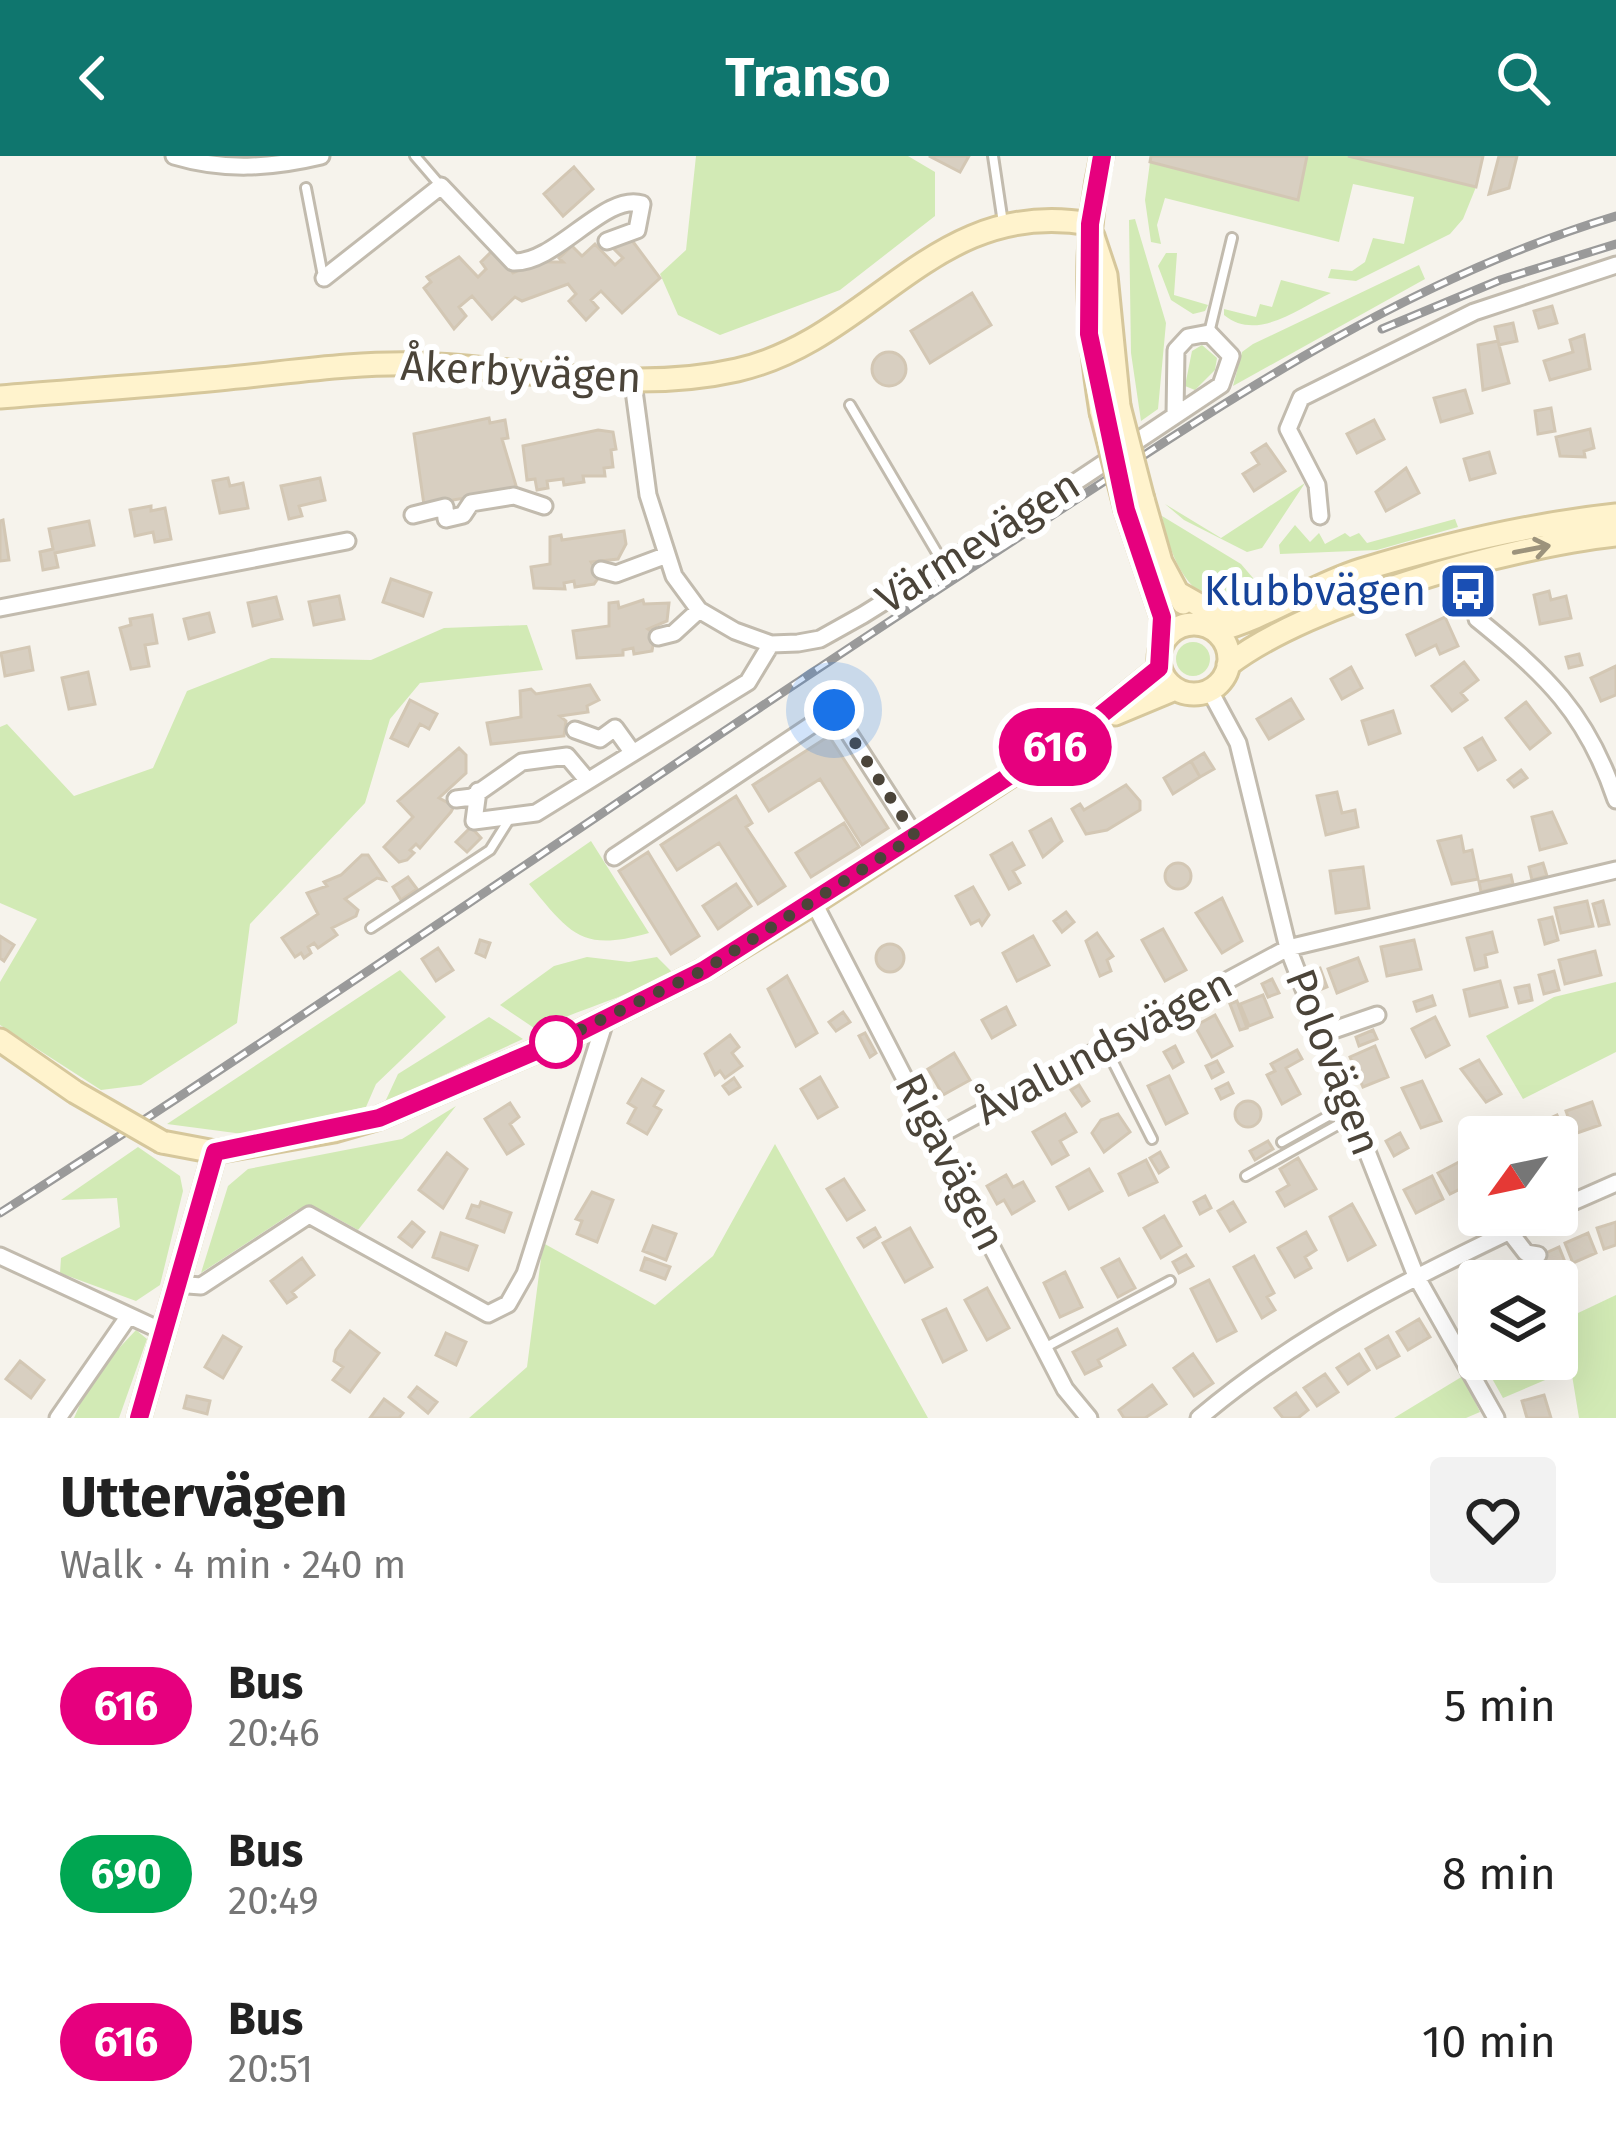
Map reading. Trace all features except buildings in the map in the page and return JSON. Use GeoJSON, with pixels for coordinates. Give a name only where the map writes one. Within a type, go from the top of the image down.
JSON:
{"type":"FeatureCollection","features":[{"type":"Feature","properties":{"kind":"main road"},"geometry":{"type":"LineString","coordinates":[[0,1040],[75,1092],[162,1142],[215,1152],[379,1118],[704,970],[1086,727],[1159,668],[1164,640],[1110,409],[1106,275],[1090,224],[1102,156]]}},
{"type":"Feature","properties":{"kind":"main road","name":"Åkerbyvägen"},"geometry":{"type":"LineString","coordinates":[[0,397],[343,365],[417,364],[633,383],[740,369],[812,338],[966,235],[1040,217],[1090,224]]}},
{"type":"Feature","properties":{"kind":"main road"},"geometry":{"type":"LineString","coordinates":[[1134,505],[1178,592],[1228,652],[1228,665]]}},
{"type":"Feature","properties":{"kind":"main road"},"geometry":{"type":"LineString","coordinates":[[1178,592],[1204,611],[1227,615],[1360,571],[1556,521],[1616,515]]}},
{"type":"Feature","properties":{"kind":"main road"},"geometry":{"type":"LineString","coordinates":[[1086,727],[1175,689],[1210,691],[1228,665],[1258,641],[1368,598],[1513,553],[1616,535]]}},
{"type":"Feature","properties":{"kind":"main road"},"geometry":{"type":"LineString","coordinates":[[1164,640],[1177,628],[1249,622],[1320,586]]}},
{"type":"Feature","properties":{"kind":"main road"},"geometry":{"type":"LineString","coordinates":[[1159,668],[1175,689]]}},
{"type":"Feature","properties":{"kind":"main road"},"geometry":{"type":"LineString","coordinates":[[139,1418],[160,1330],[215,1152]]}},
{"type":"Feature","properties":{"kind":"street"},"geometry":{"type":"LineString","coordinates":[[174,156],[224,167],[268,166],[321,156]]}},
{"type":"Feature","properties":{"kind":"street"},"geometry":{"type":"LineString","coordinates":[[324,278],[441,186],[513,262],[526,262],[544,253],[622,204],[642,204],[638,230],[607,241]]}},
{"type":"Feature","properties":{"kind":"street"},"geometry":{"type":"LineString","coordinates":[[1320,516],[1317,484],[1288,429],[1300,398],[1474,312],[1616,265]]}},
{"type":"Feature","properties":{"kind":"street"},"geometry":{"type":"LineString","coordinates":[[1174,415],[1176,350],[1188,337],[1209,334]]}},
{"type":"Feature","properties":{"kind":"street","name":"Värmevägen"},"geometry":{"type":"LineString","coordinates":[[771,644],[820,639],[1221,385],[1229,370],[1228,350],[1209,334]]}},
{"type":"Feature","properties":{"kind":"street"},"geometry":{"type":"LineString","coordinates":[[478,791],[474,821],[536,813],[748,682],[771,644],[735,632],[699,610],[674,576],[648,495],[633,383]]}},
{"type":"Feature","properties":{"kind":"street"},"geometry":{"type":"LineString","coordinates":[[413,515],[445,507],[446,519],[463,515],[471,503],[514,496],[544,506]]}},
{"type":"Feature","properties":{"kind":"street"},"geometry":{"type":"LineString","coordinates":[[0,608],[347,542]]}},
{"type":"Feature","properties":{"kind":"street"},"geometry":{"type":"LineString","coordinates":[[601,571],[616,574],[667,555]]}},
{"type":"Feature","properties":{"kind":"street"},"geometry":{"type":"LineString","coordinates":[[658,638],[674,633],[699,610]]}},
{"type":"Feature","properties":{"kind":"street"},"geometry":{"type":"LineString","coordinates":[[1477,619],[1564,695],[1601,756],[1616,800]]}},
{"type":"Feature","properties":{"kind":"street","name":"Polovägen"},"geometry":{"type":"LineString","coordinates":[[1210,691],[1229,723],[1288,948],[1416,1276],[1496,1418]]}},
{"type":"Feature","properties":{"kind":"street"},"geometry":{"type":"LineString","coordinates":[[614,857],[834,710],[915,836]]}},
{"type":"Feature","properties":{"kind":"street"},"geometry":{"type":"LineString","coordinates":[[456,799],[478,791],[522,762],[571,759],[615,728],[633,753]]}},
{"type":"Feature","properties":{"kind":"street"},"geometry":{"type":"LineString","coordinates":[[575,730],[600,740]]}},
{"type":"Feature","properties":{"kind":"street"},"geometry":{"type":"LineString","coordinates":[[571,759],[588,781]]}},
{"type":"Feature","properties":{"kind":"street","name":"Åvalundsvägen"},"geometry":{"type":"LineString","coordinates":[[938,1136],[1288,948],[1616,873]]}},
{"type":"Feature","properties":{"kind":"street","name":"Rigavägen"},"geometry":{"type":"LineString","coordinates":[[814,903],[1065,1389],[1089,1418]]}},
{"type":"Feature","properties":{"kind":"street"},"geometry":{"type":"LineString","coordinates":[[1322,1034],[1377,1015]]}},
{"type":"Feature","properties":{"kind":"street"},"geometry":{"type":"LineString","coordinates":[[175,1284],[201,1286],[309,1215],[488,1314],[508,1304],[525,1274],[606,1018]]}},
{"type":"Feature","properties":{"kind":"street"},"geometry":{"type":"LineString","coordinates":[[1578,1200],[1616,1184]]}},
{"type":"Feature","properties":{"kind":"street"},"geometry":{"type":"LineString","coordinates":[[1199,1418],[1247,1377],[1315,1332],[1501,1236]]}},
{"type":"Feature","properties":{"kind":"street"},"geometry":{"type":"LineString","coordinates":[[1512,1236],[1526,1252],[1538,1255]]}},
{"type":"Feature","properties":{"kind":"street"},"geometry":{"type":"LineString","coordinates":[[0,1256],[160,1330]]}},
{"type":"Feature","properties":{"kind":"street"},"geometry":{"type":"LineString","coordinates":[[58,1418],[128,1317]]}},
{"type":"Feature","properties":{"kind":"lane"},"geometry":{"type":"LineString","coordinates":[[415,156],[441,186]]}},
{"type":"Feature","properties":{"kind":"lane"},"geometry":{"type":"LineString","coordinates":[[993,156],[1003,224]]}},
{"type":"Feature","properties":{"kind":"lane"},"geometry":{"type":"LineString","coordinates":[[305,188],[324,278]]}},
{"type":"Feature","properties":{"kind":"lane"},"geometry":{"type":"LineString","coordinates":[[1209,334],[1232,238]]}},
{"type":"Feature","properties":{"kind":"lane"},"geometry":{"type":"LineString","coordinates":[[850,405],[944,564]]}},
{"type":"Feature","properties":{"kind":"lane"},"geometry":{"type":"LineString","coordinates":[[371,928],[490,850],[510,817]]}},
{"type":"Feature","properties":{"kind":"lane"},"geometry":{"type":"LineString","coordinates":[[1106,1046],[1152,1139]]}},
{"type":"Feature","properties":{"kind":"lane"},"geometry":{"type":"LineString","coordinates":[[1282,1142],[1351,1110]]}},
{"type":"Feature","properties":{"kind":"lane"},"geometry":{"type":"LineString","coordinates":[[1246,1176],[1351,1110]]}},
{"type":"Feature","properties":{"kind":"lane"},"geometry":{"type":"LineString","coordinates":[[1045,1348],[1170,1281]]}},
{"type":"Feature","properties":{"kind":"green space"},"geometry":{"type":"Polygon","coordinates":[[[696,156],[908,156],[935,172],[935,216],[840,290],[720,335],[678,315],[660,274],[686,250],[696,156]]]}},
{"type":"Feature","properties":{"kind":"green space"},"geometry":{"type":"Polygon","coordinates":[[[1307,156],[1348,156],[1476,187],[1463,219],[1450,234],[1356,281],[1328,278],[1331,269],[1352,271],[1365,262],[1373,238],[1404,244],[1414,197],[1353,184],[1339,242],[1165,198],[1157,225],[1161,244],[1151,242],[1145,200],[1150,162],[1297,200],[1307,156]]]}},
{"type":"Feature","properties":{"kind":"green space"},"geometry":{"type":"Polygon","coordinates":[[[1135,219],[1166,323],[1158,409],[1141,421],[1131,353],[1129,220],[1135,219]]]}},
{"type":"Feature","properties":{"kind":"green space"},"geometry":{"type":"Polygon","coordinates":[[[1166,253],[1177,253],[1174,295],[1208,305],[1205,311],[1193,314],[1171,300],[1158,266],[1166,253]]]}},
{"type":"Feature","properties":{"kind":"green space"},"geometry":{"type":"Polygon","coordinates":[[[1419,265],[1425,279],[1233,386],[1242,352],[1253,344],[1419,265]]]}},
{"type":"Feature","properties":{"kind":"green space"},"geometry":{"type":"Polygon","coordinates":[[[1281,280],[1331,293],[1263,324],[1237,322],[1224,315],[1224,309],[1256,317],[1260,304],[1272,307],[1281,280]]]}},
{"type":"Feature","properties":{"kind":"green space"},"geometry":{"type":"Polygon","coordinates":[[[1202,345],[1217,358],[1215,370],[1195,390],[1185,386],[1192,351],[1202,345]]]}},
{"type":"Feature","properties":{"kind":"green space"},"geometry":{"type":"Polygon","coordinates":[[[1305,483],[1262,548],[1247,552],[1184,520],[1165,504],[1221,538],[1305,483]]]}},
{"type":"Feature","properties":{"kind":"green space"},"geometry":{"type":"Polygon","coordinates":[[[1162,516],[1241,564],[1265,592],[1223,605],[1198,592],[1174,558],[1162,516]]]}},
{"type":"Feature","properties":{"kind":"green space"},"geometry":{"type":"Polygon","coordinates":[[[1455,519],[1458,527],[1377,550],[1280,554],[1279,545],[1295,525],[1310,542],[1319,533],[1325,544],[1345,533],[1350,537],[1359,533],[1367,543],[1455,519]]]}},
{"type":"Feature","properties":{"kind":"green space"},"geometry":{"type":"Polygon","coordinates":[[[527,625],[543,670],[420,683],[390,719],[365,803],[250,924],[237,1023],[141,1085],[101,1090],[0,1025],[0,982],[37,919],[0,903],[0,727],[7,724],[74,796],[153,768],[187,691],[271,658],[371,660],[444,628],[527,625]]]}},
{"type":"Feature","properties":{"kind":"green space"},"geometry":{"type":"Polygon","coordinates":[[[1193,642],[1205,647],[1210,659],[1205,671],[1193,676],[1181,671],[1176,659],[1181,647],[1193,642]]]}},
{"type":"Feature","properties":{"kind":"green space"},"geometry":{"type":"Polygon","coordinates":[[[591,841],[649,933],[608,941],[580,935],[529,884],[591,841]]]}},
{"type":"Feature","properties":{"kind":"green space"},"geometry":{"type":"Polygon","coordinates":[[[587,957],[629,962],[657,957],[672,972],[537,1030],[500,1005],[554,966],[587,957]]]}},
{"type":"Feature","properties":{"kind":"green space"},"geometry":{"type":"Polygon","coordinates":[[[400,970],[446,1017],[376,1084],[366,1107],[243,1134],[167,1124],[400,970]]]}},
{"type":"Feature","properties":{"kind":"green space"},"geometry":{"type":"Polygon","coordinates":[[[1616,982],[1616,1052],[1523,1099],[1486,1036],[1554,997],[1616,982]]]}},
{"type":"Feature","properties":{"kind":"green space"},"geometry":{"type":"Polygon","coordinates":[[[489,1017],[523,1039],[385,1102],[398,1074],[489,1017]]]}},
{"type":"Feature","properties":{"kind":"green space"},"geometry":{"type":"Polygon","coordinates":[[[456,1106],[358,1230],[329,1214],[297,1210],[201,1273],[228,1186],[248,1169],[402,1139],[456,1106]]]}},
{"type":"Feature","properties":{"kind":"green space"},"geometry":{"type":"Polygon","coordinates":[[[775,1144],[928,1418],[469,1418],[527,1367],[543,1243],[655,1305],[713,1256],[775,1144]]]}},
{"type":"Feature","properties":{"kind":"green space"},"geometry":{"type":"Polygon","coordinates":[[[138,1147],[180,1176],[183,1191],[160,1285],[136,1301],[60,1273],[61,1258],[120,1227],[117,1198],[61,1200],[138,1147]]]}},
{"type":"Feature","properties":{"kind":"green space"},"geometry":{"type":"Polygon","coordinates":[[[1616,1295],[1616,1418],[1579,1418],[1573,1380],[1578,1380],[1578,1313],[1616,1295]]]}},
{"type":"Feature","properties":{"kind":"green space"},"geometry":{"type":"Polygon","coordinates":[[[136,1330],[147,1339],[119,1418],[74,1418],[92,1377],[136,1330]]]}},
{"type":"Feature","properties":{"kind":"green space"},"geometry":{"type":"Polygon","coordinates":[[[1458,1379],[1465,1380],[1480,1412],[1466,1418],[1394,1418],[1458,1379]]]}},
{"type":"Feature","properties":{"kind":"green space"},"geometry":{"type":"Polygon","coordinates":[[[1493,1380],[1545,1380],[1503,1398],[1493,1380]]]}},
{"type":"Feature","properties":{"kind":"railway"},"geometry":{"type":"LineString","coordinates":[[0,1213],[1219,407],[1450,279],[1616,216]]}},
{"type":"Feature","properties":{"kind":"railway"},"geometry":{"type":"LineString","coordinates":[[1382,329],[1500,280],[1616,244]]}},
{"type":"Feature","properties":{"kind":"bus line","name":"616"},"geometry":{"type":"LineString","coordinates":[[139,1418],[160,1330],[215,1152],[249,1149],[379,1118],[571,1036],[704,970],[1086,727],[1159,668],[1162,617],[1126,510],[1101,412],[1089,334],[1090,224],[1102,156]]}},
{"type":"Feature","properties":{"kind":"place","name":"Klubbvägen"},"geometry":{"type":"Point","coordinates":[1468,591]}},
{"type":"Feature","properties":{"kind":"route"},"geometry":{"type":"LineString","coordinates":[[556,1042],[549,1045],[704,970],[915,836],[834,710]]}}]}
